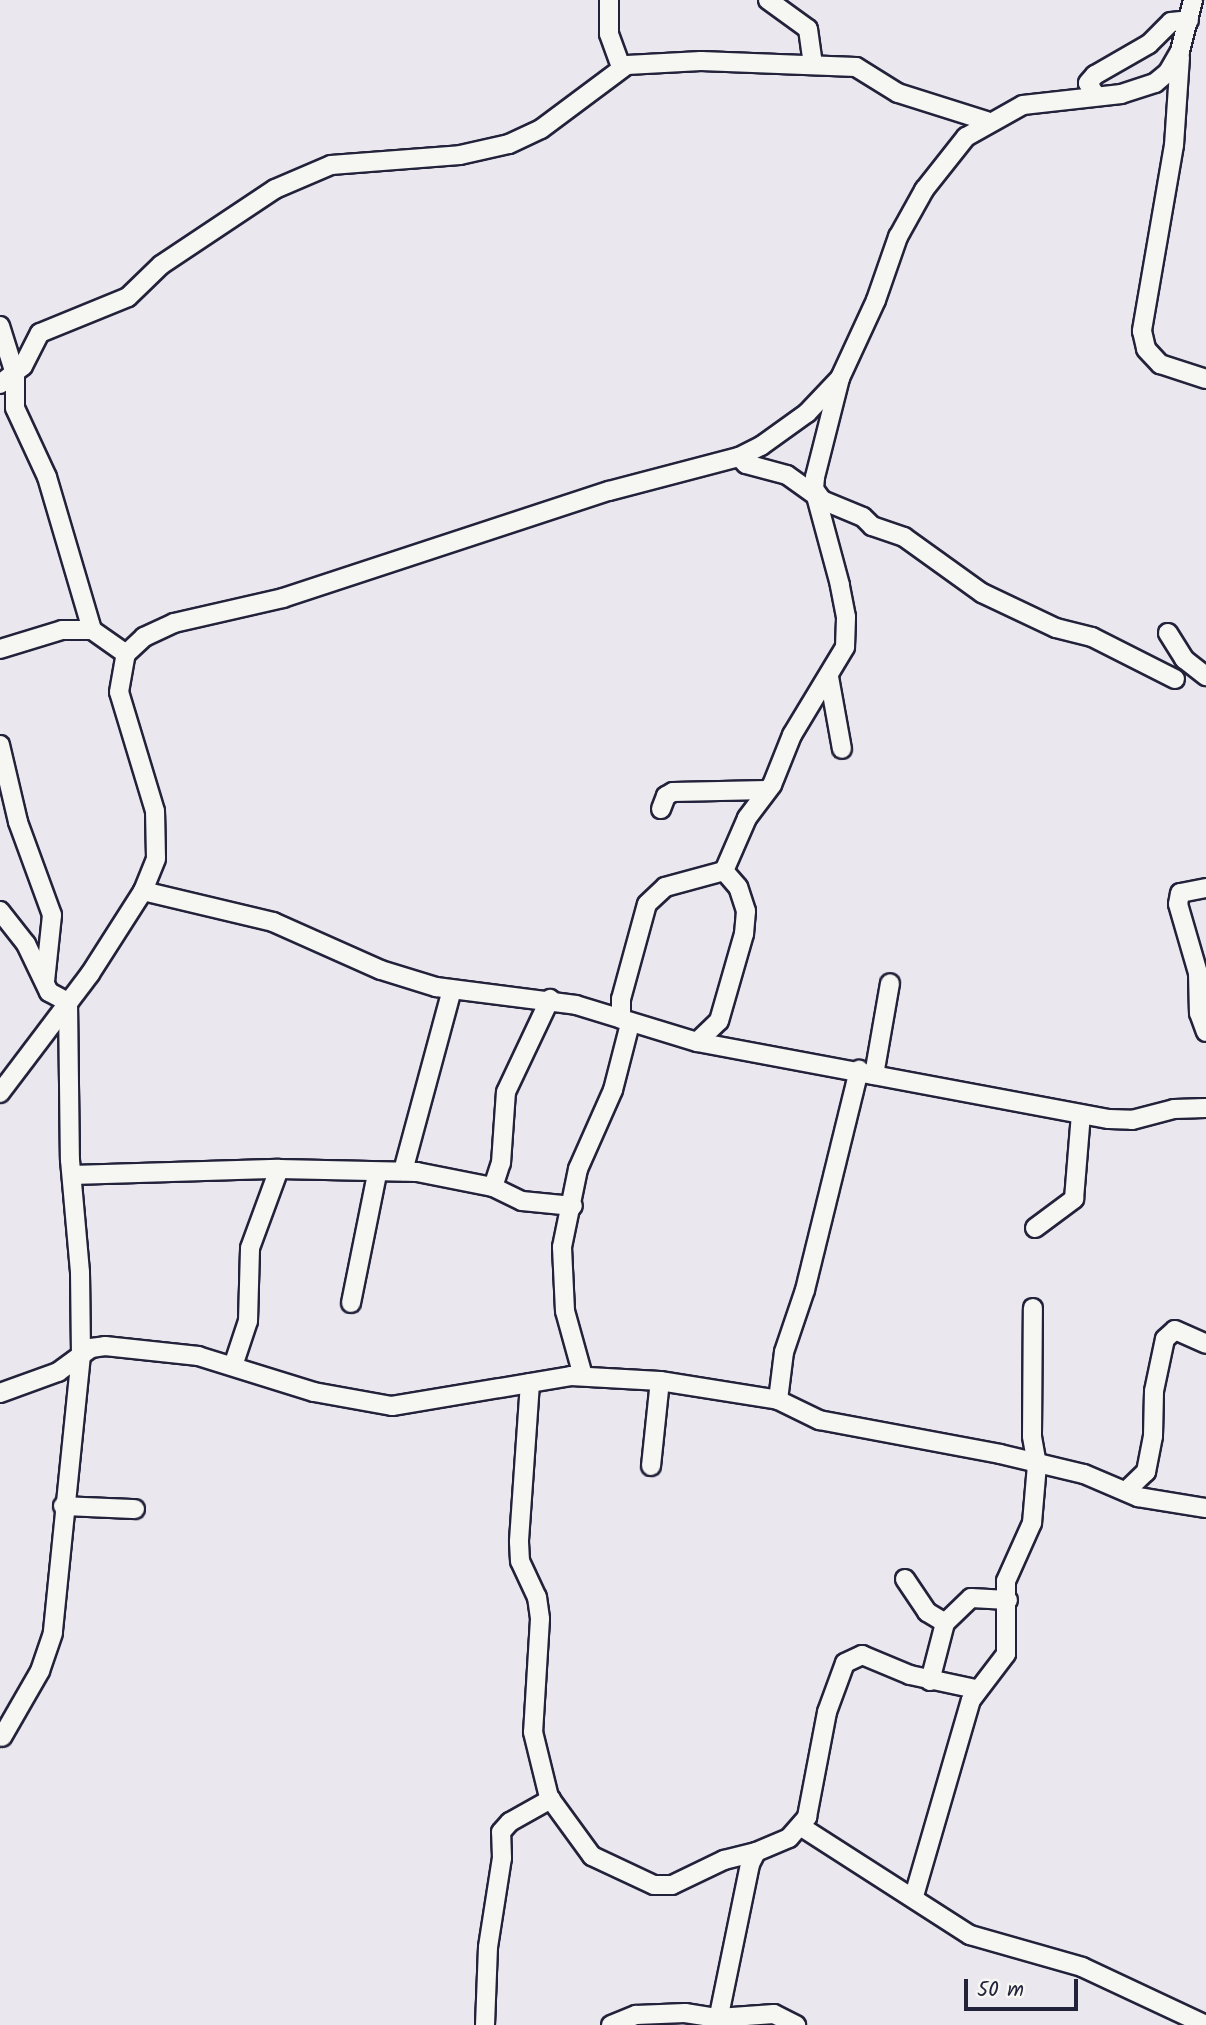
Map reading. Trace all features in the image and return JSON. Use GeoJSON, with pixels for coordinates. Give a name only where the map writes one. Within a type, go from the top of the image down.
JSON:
{"type":"FeatureCollection","features":[{"type":"Feature","properties":{"kind":"street"},"geometry":{"type":"LineString","coordinates":[[609,0],[609,34],[621,67]]}},
{"type":"Feature","properties":{"kind":"street"},"geometry":{"type":"LineString","coordinates":[[768,0],[798,18],[808,29],[813,65]]}},
{"type":"Feature","properties":{"kind":"street"},"geometry":{"type":"LineString","coordinates":[[724,871],[747,818],[767,790],[792,735],[845,647],[846,617],[819,498],[814,489],[815,477],[840,378],[876,300],[898,237],[924,190],[948,156],[987,121],[1023,105],[1121,94],[1155,83],[1168,72],[1180,51],[1195,11]]}},
{"type":"Feature","properties":{"kind":"street"},"geometry":{"type":"LineString","coordinates":[[1096,96],[1088,83],[1095,75],[1149,44],[1171,22],[1195,11]]}},
{"type":"Feature","properties":{"kind":"street"},"geometry":{"type":"LineString","coordinates":[[1180,51],[1174,145],[1142,331],[1146,349],[1160,364],[1206,379]]}},
{"type":"Feature","properties":{"kind":"street"},"geometry":{"type":"LineString","coordinates":[[7,379],[40,333],[128,297],[161,265],[275,189],[331,165],[460,155],[509,144],[541,129],[621,67],[701,61],[862,68],[898,93],[987,121]]}},
{"type":"Feature","properties":{"kind":"street"},"geometry":{"type":"LineString","coordinates":[[0,326],[7,379],[15,408],[47,477],[92,629],[126,654]]}},
{"type":"Feature","properties":{"kind":"street"},"geometry":{"type":"LineString","coordinates":[[0,1093],[68,1002],[143,891],[156,858],[155,811],[119,692],[126,654],[144,637],[174,623],[283,598],[610,491],[738,457],[807,413],[840,378]]}},
{"type":"Feature","properties":{"kind":"street"},"geometry":{"type":"LineString","coordinates":[[738,457],[746,464],[787,475],[819,498],[863,517],[878,529],[904,537],[982,593],[1056,628],[1092,637],[1175,679]]}},
{"type":"Feature","properties":{"kind":"street"},"geometry":{"type":"LineString","coordinates":[[0,649],[62,630],[92,629]]}},
{"type":"Feature","properties":{"kind":"street"},"geometry":{"type":"LineString","coordinates":[[1168,633],[1184,659],[1206,676]]}},
{"type":"Feature","properties":{"kind":"street"},"geometry":{"type":"LineString","coordinates":[[829,677],[842,749]]}},
{"type":"Feature","properties":{"kind":"street"},"geometry":{"type":"LineString","coordinates":[[0,745],[18,822],[52,915],[45,982]]}},
{"type":"Feature","properties":{"kind":"street"},"geometry":{"type":"LineString","coordinates":[[662,809],[666,796],[673,792],[767,790]]}},
{"type":"Feature","properties":{"kind":"street"},"geometry":{"type":"LineString","coordinates":[[583,1376],[565,1311],[561,1272],[578,1169],[613,1090],[625,1022],[621,999],[647,904],[665,887],[724,871]]}},
{"type":"Feature","properties":{"kind":"street"},"geometry":{"type":"LineString","coordinates":[[697,1042],[719,1021],[744,934],[746,911],[738,887],[724,871]]}},
{"type":"Feature","properties":{"kind":"street"},"geometry":{"type":"LineString","coordinates":[[1206,888],[1180,892],[1178,904],[1198,973],[1199,1013],[1206,1032]]}},
{"type":"Feature","properties":{"kind":"street"},"geometry":{"type":"LineString","coordinates":[[143,891],[273,922],[381,970],[452,990],[550,999],[697,1042],[1081,1114],[1132,1121],[1174,1109],[1206,1108]]}},
{"type":"Feature","properties":{"kind":"street"},"geometry":{"type":"LineString","coordinates":[[0,911],[26,944],[52,995],[68,1002]]}},
{"type":"Feature","properties":{"kind":"street"},"geometry":{"type":"LineString","coordinates":[[778,1400],[784,1352],[805,1290],[890,983]]}},
{"type":"Feature","properties":{"kind":"street"},"geometry":{"type":"LineString","coordinates":[[403,1171],[452,990]]}},
{"type":"Feature","properties":{"kind":"street"},"geometry":{"type":"LineString","coordinates":[[493,1187],[501,1163],[506,1092],[550,999]]}},
{"type":"Feature","properties":{"kind":"street"},"geometry":{"type":"LineString","coordinates":[[2,1737],[40,1671],[53,1633],[63,1506],[81,1355],[72,1175],[68,1002]]}},
{"type":"Feature","properties":{"kind":"street"},"geometry":{"type":"LineString","coordinates":[[1035,1228],[1074,1199],[1081,1114]]}},
{"type":"Feature","properties":{"kind":"street"},"geometry":{"type":"LineString","coordinates":[[72,1175],[279,1169],[377,1174],[403,1171],[493,1187],[522,1201],[572,1206]]}},
{"type":"Feature","properties":{"kind":"street"},"geometry":{"type":"LineString","coordinates":[[233,1366],[248,1321],[250,1248],[279,1169]]}},
{"type":"Feature","properties":{"kind":"street"},"geometry":{"type":"LineString","coordinates":[[351,1303],[377,1174]]}},
{"type":"Feature","properties":{"kind":"street"},"geometry":{"type":"LineString","coordinates":[[914,1896],[976,1689],[998,1669],[1006,1654],[1006,1581],[1011,1564],[1032,1523],[1037,1465],[1032,1436],[1033,1308]]}},
{"type":"Feature","properties":{"kind":"street"},"geometry":{"type":"LineString","coordinates":[[1126,1491],[1146,1472],[1153,1436],[1154,1391],[1165,1339],[1175,1330],[1206,1344]]}},
{"type":"Feature","properties":{"kind":"street"},"geometry":{"type":"LineString","coordinates":[[0,1393],[58,1372],[81,1355],[98,1347],[137,1347],[233,1366],[327,1395],[392,1406],[583,1376],[660,1381],[778,1400],[819,1420],[1084,1474],[1163,1503],[1206,1508]]}},
{"type":"Feature","properties":{"kind":"street"},"geometry":{"type":"LineString","coordinates":[[650,1466],[660,1381]]}},
{"type":"Feature","properties":{"kind":"street"},"geometry":{"type":"LineString","coordinates":[[530,1383],[519,1542],[520,1561],[537,1597],[540,1619],[533,1732],[551,1800],[592,1856],[654,1885],[672,1885],[724,1860],[756,1852],[789,1839],[800,1826],[813,1802],[827,1712],[845,1663],[862,1655],[930,1681],[976,1689]]}},
{"type":"Feature","properties":{"kind":"street"},"geometry":{"type":"LineString","coordinates":[[63,1506],[135,1509]]}},
{"type":"Feature","properties":{"kind":"street"},"geometry":{"type":"LineString","coordinates":[[905,1579],[928,1612],[945,1623]]}},
{"type":"Feature","properties":{"kind":"street"},"geometry":{"type":"LineString","coordinates":[[930,1681],[945,1623],[971,1598],[1008,1600]]}},
{"type":"Feature","properties":{"kind":"street"},"geometry":{"type":"LineString","coordinates":[[485,2025],[488,1947],[502,1857],[501,1832],[510,1822],[551,1800]]}},
{"type":"Feature","properties":{"kind":"street"},"geometry":{"type":"LineString","coordinates":[[800,1826],[834,1851],[914,1896],[925,1909],[970,1935],[1082,1967],[1206,2025]]}},
{"type":"Feature","properties":{"kind":"street"},"geometry":{"type":"LineString","coordinates":[[718,2021],[756,1852]]}},
{"type":"Feature","properties":{"kind":"street"},"geometry":{"type":"LineString","coordinates":[[619,2023],[685,2013],[718,2021],[774,2014],[796,2025]]}}]}
